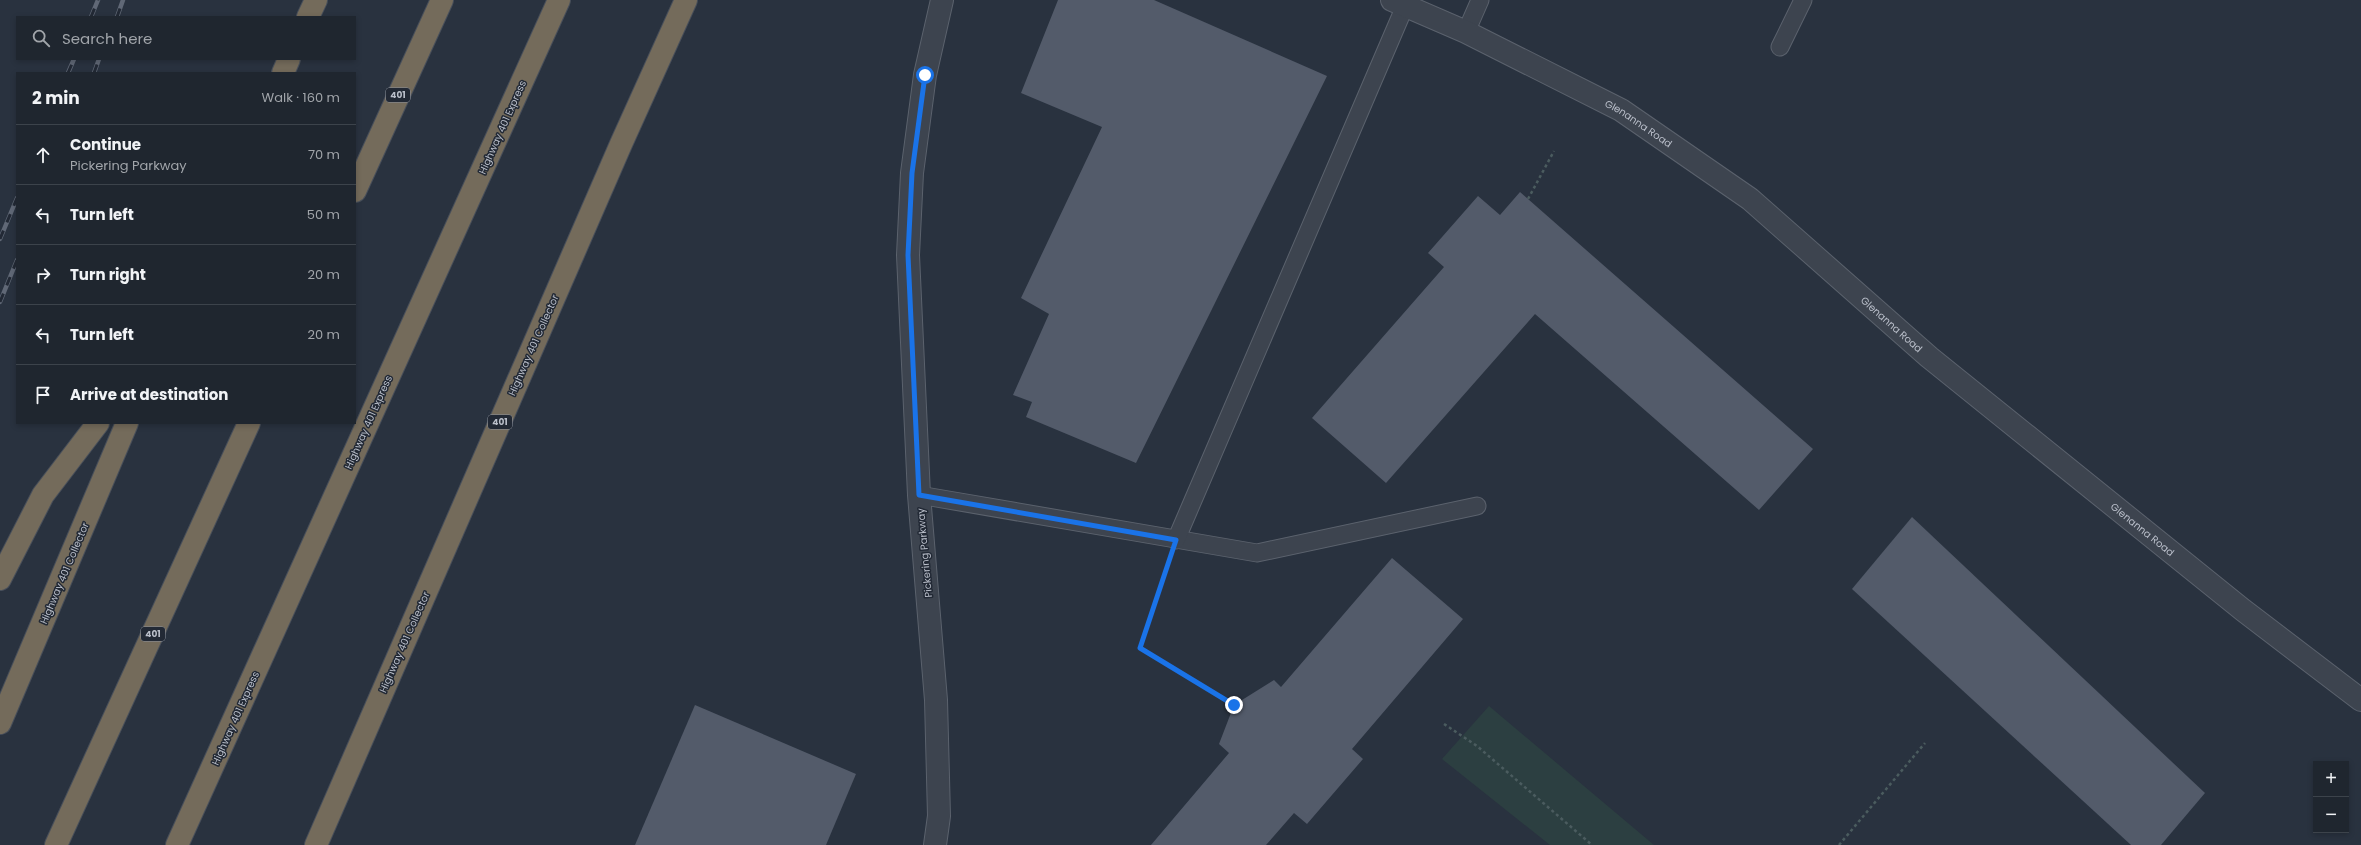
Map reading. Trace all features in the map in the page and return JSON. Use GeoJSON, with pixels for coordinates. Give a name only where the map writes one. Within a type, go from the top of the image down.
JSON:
{"type":"FeatureCollection","features":[{"type":"Feature","properties":{"kind":"highway"},"geometry":{"type":"LineString","coordinates":[[308,16],[316,0]]}},
{"type":"Feature","properties":{"kind":"highway","name":"401"},"geometry":{"type":"LineString","coordinates":[[356,189],[442,0]]}},
{"type":"Feature","properties":{"kind":"highway","name":"Highway 401 Express"},"geometry":{"type":"LineString","coordinates":[[177,845],[559,0]]}},
{"type":"Feature","properties":{"kind":"highway","name":"Highway 401 Collector"},"geometry":{"type":"LineString","coordinates":[[316,845],[614,159],[686,0]]}},
{"type":"Feature","properties":{"kind":"highway"},"geometry":{"type":"LineString","coordinates":[[283,72],[289,60]]}},
{"type":"Feature","properties":{"kind":"highway"},"geometry":{"type":"LineString","coordinates":[[0,579],[43,495],[97,424]]}},
{"type":"Feature","properties":{"kind":"highway","name":"Highway 401 Collector"},"geometry":{"type":"LineString","coordinates":[[0,723],[127,424]]}},
{"type":"Feature","properties":{"kind":"highway","name":"401"},"geometry":{"type":"LineString","coordinates":[[56,845],[249,424]]}},
{"type":"Feature","properties":{"kind":"street","name":"Pickering Parkway"},"geometry":{"type":"LineString","coordinates":[[935,845],[939,816],[936,700],[919,495],[908,255],[912,173],[925,75],[942,0]]}},
{"type":"Feature","properties":{"kind":"street","name":"Glenanna Road"},"geometry":{"type":"LineString","coordinates":[[1398,3],[1466,32],[1621,110],[1750,199],[1929,357],[2244,610],[2361,700]]}},
{"type":"Feature","properties":{"kind":"lane"},"geometry":{"type":"LineString","coordinates":[[1466,32],[1480,0]]}},
{"type":"Feature","properties":{"kind":"lane"},"geometry":{"type":"LineString","coordinates":[[1780,47],[1803,0]]}},
{"type":"Feature","properties":{"kind":"lane"},"geometry":{"type":"LineString","coordinates":[[1176,540],[1398,3]]}},
{"type":"Feature","properties":{"kind":"lane"},"geometry":{"type":"LineString","coordinates":[[919,495],[1257,553],[1477,506]]}},
{"type":"Feature","properties":{"kind":"path"},"geometry":{"type":"LineString","coordinates":[[1528,199],[1554,151]]}},
{"type":"Feature","properties":{"kind":"path"},"geometry":{"type":"LineString","coordinates":[[1176,540],[1140,648],[1234,705]]}},
{"type":"Feature","properties":{"kind":"path"},"geometry":{"type":"LineString","coordinates":[[1444,724],[1477,746],[1592,845]]}},
{"type":"Feature","properties":{"kind":"path"},"geometry":{"type":"LineString","coordinates":[[1839,845],[1925,743]]}},
{"type":"Feature","properties":{"kind":"shaded area"},"geometry":{"type":"Polygon","coordinates":[[[1489,706],[1654,845],[1550,845],[1442,759],[1489,706]]]}},
{"type":"Feature","properties":{"kind":"building"},"geometry":{"type":"Polygon","coordinates":[[[1058,0],[1154,0],[1327,76],[1136,463],[1026,417],[1032,402],[1013,395],[1049,314],[1021,298],[1102,127],[1021,93],[1058,0]]]}},
{"type":"Feature","properties":{"kind":"building"},"geometry":{"type":"Polygon","coordinates":[[[1520,192],[1813,449],[1759,510],[1535,314],[1386,483],[1312,418],[1444,267],[1428,253],[1478,196],[1500,215],[1520,192]]]}},
{"type":"Feature","properties":{"kind":"building"},"geometry":{"type":"Polygon","coordinates":[[[1912,517],[2205,793],[2161,845],[2131,845],[1852,589],[1912,517]]]}},
{"type":"Feature","properties":{"kind":"building"},"geometry":{"type":"Polygon","coordinates":[[[1392,558],[1463,619],[1352,749],[1363,759],[1307,824],[1294,813],[1266,845],[1151,845],[1229,753],[1219,744],[1234,705],[1274,680],[1281,687],[1392,558]]]}},
{"type":"Feature","properties":{"kind":"building"},"geometry":{"type":"Polygon","coordinates":[[[695,705],[856,774],[826,845],[635,845],[695,705]]]}},
{"type":"Feature","properties":{"kind":"railway"},"geometry":{"type":"LineString","coordinates":[[91,16],[98,0]]}},
{"type":"Feature","properties":{"kind":"railway"},"geometry":{"type":"LineString","coordinates":[[117,16],[123,0]]}},
{"type":"Feature","properties":{"kind":"railway"},"geometry":{"type":"LineString","coordinates":[[68,72],[74,60]]}},
{"type":"Feature","properties":{"kind":"railway"},"geometry":{"type":"LineString","coordinates":[[94,72],[99,60]]}},
{"type":"Feature","properties":{"kind":"railway"},"geometry":{"type":"LineString","coordinates":[[0,239],[16,200]]}},
{"type":"Feature","properties":{"kind":"railway"},"geometry":{"type":"LineString","coordinates":[[0,302],[16,262]]}},
{"type":"Feature","properties":{"kind":"route"},"geometry":{"type":"LineString","coordinates":[[925,75],[912,173],[908,255],[919,495],[1176,540],[1140,648],[1234,705]]}}]}
